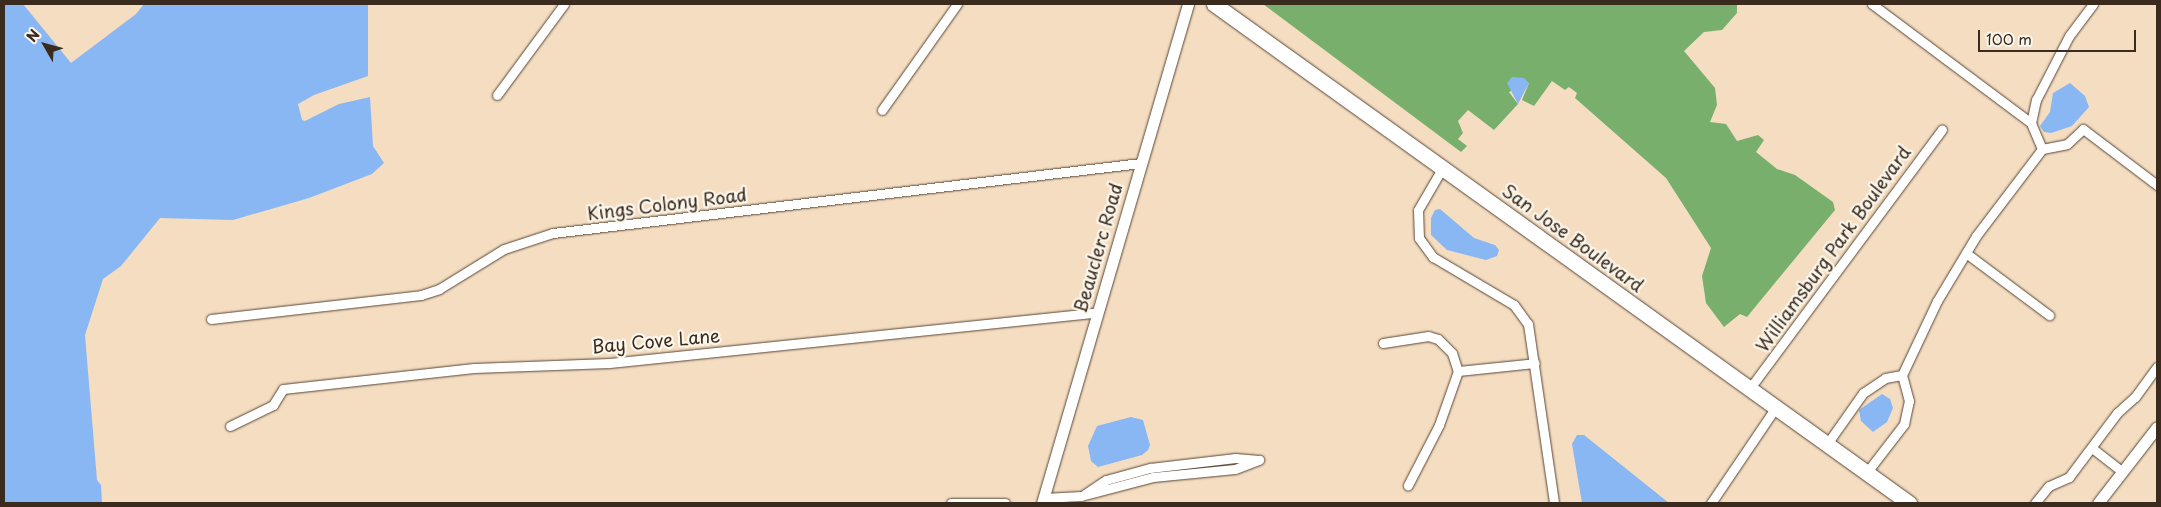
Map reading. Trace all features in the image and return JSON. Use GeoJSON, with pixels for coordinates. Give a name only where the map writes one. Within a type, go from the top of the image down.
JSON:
{"type":"FeatureCollection","features":[{"type":"Feature","properties":{"kind":"main road","name":"San Jose Boulevard"},"geometry":{"type":"LineString","coordinates":[[1214,4],[1909,503]]}},
{"type":"Feature","properties":{"kind":"street"},"geometry":{"type":"LineString","coordinates":[[497,95],[564,4]]}},
{"type":"Feature","properties":{"kind":"street"},"geometry":{"type":"LineString","coordinates":[[882,110],[957,4]]}},
{"type":"Feature","properties":{"kind":"street","name":"Beauclerc Road"},"geometry":{"type":"LineString","coordinates":[[1043,501],[1188,4]]}},
{"type":"Feature","properties":{"kind":"street"},"geometry":{"type":"LineString","coordinates":[[1872,4],[2031,123],[2042,149]]}},
{"type":"Feature","properties":{"kind":"street"},"geometry":{"type":"LineString","coordinates":[[2031,123],[2036,100],[2055,61],[2093,4]]}},
{"type":"Feature","properties":{"kind":"street","name":"Williamsburg Park Boulevard"},"geometry":{"type":"LineString","coordinates":[[1750,388],[1942,129]]}},
{"type":"Feature","properties":{"kind":"street"},"geometry":{"type":"LineString","coordinates":[[1867,472],[1904,424],[1909,402],[1902,375],[1937,301],[1966,253],[2042,149],[2068,144],[2083,129],[2157,185]]}},
{"type":"Feature","properties":{"kind":"street","name":"Kings Colony Road"},"geometry":{"type":"LineString","coordinates":[[211,319],[421,295],[439,289],[504,248],[553,234],[1141,163]]}},
{"type":"Feature","properties":{"kind":"street"},"geometry":{"type":"LineString","coordinates":[[1443,167],[1418,210],[1419,238],[1426,250],[1442,263],[1514,305],[1528,324],[1554,503]]}},
{"type":"Feature","properties":{"kind":"street"},"geometry":{"type":"LineString","coordinates":[[1966,253],[2049,315]]}},
{"type":"Feature","properties":{"kind":"street","name":"Bay Cove Lane"},"geometry":{"type":"LineString","coordinates":[[230,426],[272,405],[283,389],[474,368],[609,363],[1097,313]]}},
{"type":"Feature","properties":{"kind":"street"},"geometry":{"type":"LineString","coordinates":[[1383,343],[1428,336],[1438,339],[1452,354],[1458,371],[1439,425],[1408,485]]}},
{"type":"Feature","properties":{"kind":"street"},"geometry":{"type":"LineString","coordinates":[[1458,371],[1535,363]]}},
{"type":"Feature","properties":{"kind":"street"},"geometry":{"type":"LineString","coordinates":[[2036,503],[2049,486],[2069,477],[2117,413],[2135,397],[2157,368]]}},
{"type":"Feature","properties":{"kind":"street"},"geometry":{"type":"LineString","coordinates":[[1827,444],[1862,393],[1885,378],[1902,375]]}},
{"type":"Feature","properties":{"kind":"street"},"geometry":{"type":"LineString","coordinates":[[1711,503],[1776,407]]}},
{"type":"Feature","properties":{"kind":"street"},"geometry":{"type":"LineString","coordinates":[[2098,503],[2157,427]]}},
{"type":"Feature","properties":{"kind":"street"},"geometry":{"type":"LineString","coordinates":[[2092,448],[2123,472]]}},
{"type":"Feature","properties":{"kind":"street"},"geometry":{"type":"LineString","coordinates":[[1043,501],[1081,496],[1153,477],[1235,469],[1260,460],[1235,458],[1174,464],[1106,480],[1081,496]]}},
{"type":"Feature","properties":{"kind":"street"},"geometry":{"type":"LineString","coordinates":[[1174,464],[1174,476]]}},
{"type":"Feature","properties":{"kind":"street"},"geometry":{"type":"LineString","coordinates":[[951,503],[1005,503]]}},
{"type":"Feature","properties":{"kind":"green space"},"geometry":{"type":"Polygon","coordinates":[[[1263,4],[1737,4],[1737,13],[1722,30],[1704,32],[1684,51],[1715,88],[1717,105],[1710,122],[1726,124],[1737,141],[1758,135],[1764,140],[1756,152],[1777,169],[1795,175],[1833,202],[1835,210],[1747,317],[1740,314],[1724,327],[1706,303],[1702,276],[1711,248],[1666,178],[1575,98],[1577,93],[1569,87],[1565,90],[1552,81],[1534,106],[1522,100],[1529,83],[1509,92],[1518,104],[1494,130],[1468,110],[1458,121],[1463,133],[1458,139],[1467,146],[1461,152],[1263,4]]]}},
{"type":"Feature","properties":{"kind":"water"},"geometry":{"type":"Polygon","coordinates":[[[4,4],[23,4],[71,63],[136,14],[144,4],[368,4],[368,76],[314,95],[298,104],[302,120],[305,121],[339,104],[370,97],[373,146],[384,163],[372,174],[309,198],[233,220],[160,218],[121,266],[103,279],[85,335],[97,480],[101,485],[102,503],[4,503],[4,4]]]}},
{"type":"Feature","properties":{"kind":"water"},"geometry":{"type":"Polygon","coordinates":[[[1512,77],[1524,78],[1529,83],[1518,104],[1507,83],[1512,77]]]}},
{"type":"Feature","properties":{"kind":"water"},"geometry":{"type":"Polygon","coordinates":[[[2070,83],[2085,96],[2089,107],[2072,126],[2051,133],[2044,132],[2040,126],[2050,112],[2053,93],[2070,83]]]}},
{"type":"Feature","properties":{"kind":"water"},"geometry":{"type":"Polygon","coordinates":[[[1440,209],[1474,238],[1495,245],[1499,250],[1497,256],[1486,260],[1447,250],[1431,235],[1431,218],[1435,210],[1440,209]]]}},
{"type":"Feature","properties":{"kind":"water"},"geometry":{"type":"Polygon","coordinates":[[[1882,394],[1890,399],[1893,408],[1887,422],[1873,432],[1861,421],[1859,410],[1882,394]]]}},
{"type":"Feature","properties":{"kind":"water"},"geometry":{"type":"Polygon","coordinates":[[[1131,417],[1143,420],[1150,445],[1148,450],[1142,455],[1098,467],[1091,461],[1088,446],[1097,426],[1131,417]]]}},
{"type":"Feature","properties":{"kind":"water"},"geometry":{"type":"Polygon","coordinates":[[[1577,435],[1584,435],[1669,503],[1582,503],[1572,444],[1577,435]]]}}]}
